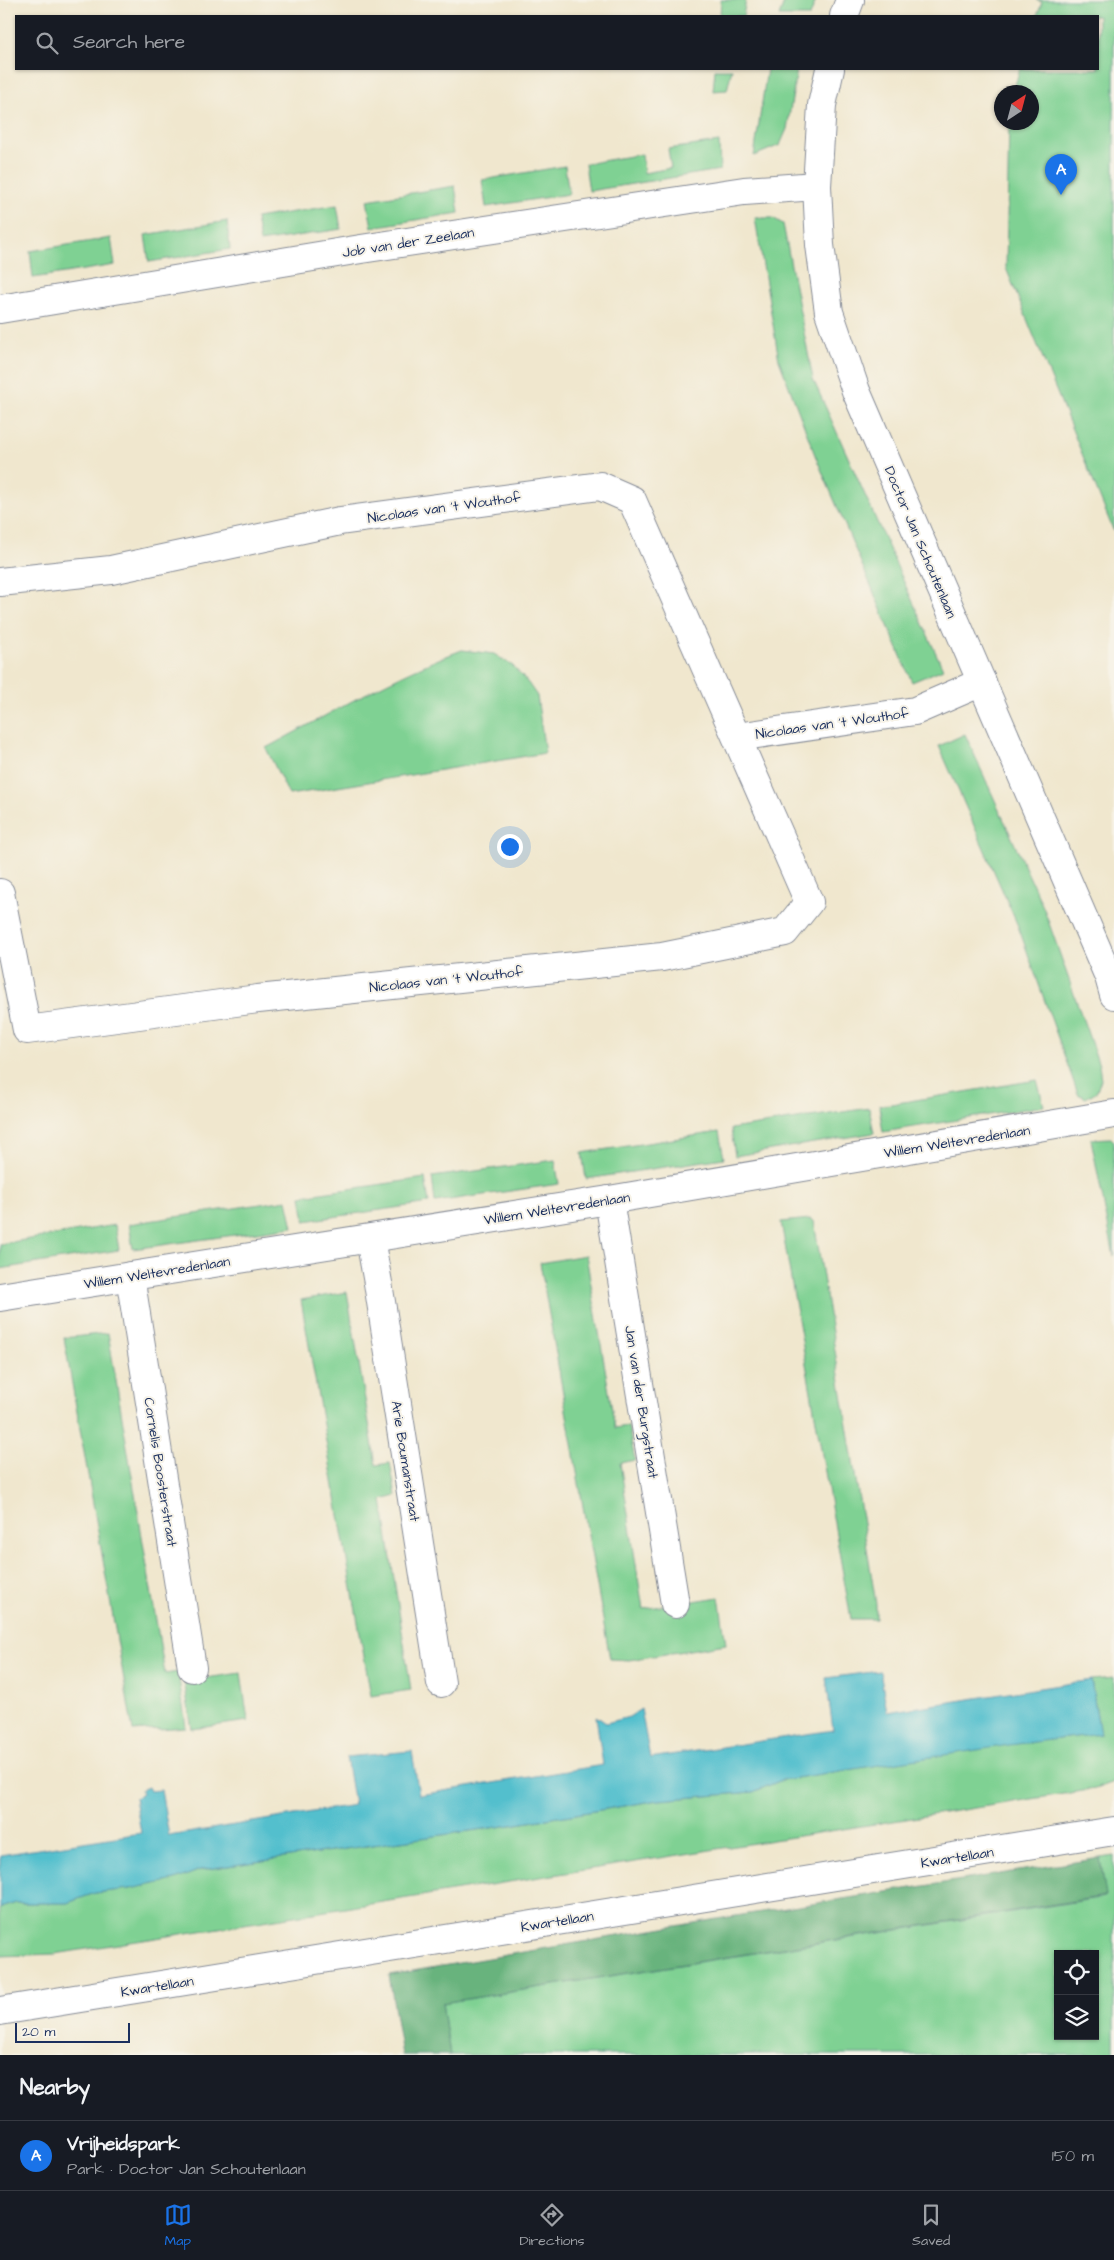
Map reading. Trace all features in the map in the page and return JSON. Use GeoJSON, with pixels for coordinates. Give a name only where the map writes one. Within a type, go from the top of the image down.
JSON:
{"type":"FeatureCollection","features":[{"type":"Feature","properties":{"kind":"street"},"geometry":{"type":"LineString","coordinates":[[844,15],[850,0]]}},
{"type":"Feature","properties":{"kind":"street","name":"Doctor Jan Schoutenlaan"},"geometry":{"type":"LineString","coordinates":[[830,70],[822,105],[817,186],[820,245],[832,321],[856,391],[1109,977],[1114,995]]}},
{"type":"Feature","properties":{"kind":"street","name":"Job van der Zeelaan"},"geometry":{"type":"LineString","coordinates":[[0,309],[360,249],[744,191],[817,186]]}},
{"type":"Feature","properties":{"kind":"street","name":"Nicolaas van 't Wouthof"},"geometry":{"type":"LineString","coordinates":[[0,582],[111,570],[340,521],[600,486],[632,500],[810,902],[785,932],[662,957],[258,999],[27,1030],[0,893]]}},
{"type":"Feature","properties":{"kind":"street","name":"Nicolaas van 't Wouthof"},"geometry":{"type":"LineString","coordinates":[[737,737],[915,711],[982,682]]}},
{"type":"Feature","properties":{"kind":"street","name":"Willem Weltevredenlaan"},"geometry":{"type":"LineString","coordinates":[[0,1297],[609,1200],[1114,1114]]}},
{"type":"Feature","properties":{"kind":"street","name":"Jan van der Burgstraat"},"geometry":{"type":"LineString","coordinates":[[609,1200],[675,1604]]}},
{"type":"Feature","properties":{"kind":"street","name":"Arie Boumanstraat"},"geometry":{"type":"LineString","coordinates":[[370,1239],[441,1683]]}},
{"type":"Feature","properties":{"kind":"street","name":"Cornelis Boosterstraat"},"geometry":{"type":"LineString","coordinates":[[130,1276],[192,1668]]}},
{"type":"Feature","properties":{"kind":"street","name":"Kwartellaan"},"geometry":{"type":"LineString","coordinates":[[0,2011],[1114,1831]]}},
{"type":"Feature","properties":{"kind":"green space"},"geometry":{"type":"Polygon","coordinates":[[[721,0],[746,0],[743,15],[720,15],[721,0]]]}},
{"type":"Feature","properties":{"kind":"green space"},"geometry":{"type":"Polygon","coordinates":[[[785,0],[816,0],[810,15],[779,15],[785,0]]]}},
{"type":"Feature","properties":{"kind":"green space"},"geometry":{"type":"Polygon","coordinates":[[[1036,0],[1114,0],[1114,532],[1006,268],[1009,130],[1039,130],[1039,85],[1015,85],[1020,70],[1099,70],[1099,15],[1037,15],[1042,2],[1036,0]]]}},
{"type":"Feature","properties":{"kind":"green space"},"geometry":{"type":"Polygon","coordinates":[[[715,70],[732,70],[727,90],[713,91],[715,70]]]}},
{"type":"Feature","properties":{"kind":"green space"},"geometry":{"type":"Polygon","coordinates":[[[767,70],[797,70],[787,129],[780,145],[754,156],[767,70]]]}},
{"type":"Feature","properties":{"kind":"green space"},"geometry":{"type":"Polygon","coordinates":[[[719,142],[720,170],[589,191],[585,164],[642,154],[644,173],[671,168],[668,149],[719,142]]]}},
{"type":"Feature","properties":{"kind":"green space"},"geometry":{"type":"Polygon","coordinates":[[[565,166],[569,194],[486,207],[482,180],[565,166]]]}},
{"type":"Feature","properties":{"kind":"green space"},"geometry":{"type":"Polygon","coordinates":[[[455,186],[459,213],[372,227],[367,200],[455,186]]]}},
{"type":"Feature","properties":{"kind":"green space"},"geometry":{"type":"Polygon","coordinates":[[[337,205],[341,229],[260,242],[256,218],[337,205]]]}},
{"type":"Feature","properties":{"kind":"green space"},"geometry":{"type":"Polygon","coordinates":[[[755,218],[773,218],[783,224],[813,379],[943,669],[912,682],[815,455],[779,360],[755,218]]]}},
{"type":"Feature","properties":{"kind":"green space"},"geometry":{"type":"Polygon","coordinates":[[[227,221],[230,249],[149,262],[145,235],[227,221]]]}},
{"type":"Feature","properties":{"kind":"green space"},"geometry":{"type":"Polygon","coordinates":[[[111,238],[115,265],[33,278],[30,251],[111,238]]]}},
{"type":"Feature","properties":{"kind":"green space"},"geometry":{"type":"Polygon","coordinates":[[[462,650],[494,654],[513,666],[528,683],[537,696],[545,753],[289,795],[266,748],[411,671],[462,650]]]}},
{"type":"Feature","properties":{"kind":"green space"},"geometry":{"type":"Polygon","coordinates":[[[965,734],[1044,909],[1099,1065],[1101,1079],[1097,1091],[1086,1098],[1078,1094],[1018,926],[939,746],[965,734]]]}},
{"type":"Feature","properties":{"kind":"green space"},"geometry":{"type":"Polygon","coordinates":[[[1037,1080],[1044,1106],[883,1132],[879,1106],[1037,1080]]]}},
{"type":"Feature","properties":{"kind":"green space"},"geometry":{"type":"Polygon","coordinates":[[[869,1108],[874,1133],[735,1156],[731,1129],[869,1108]]]}},
{"type":"Feature","properties":{"kind":"green space"},"geometry":{"type":"Polygon","coordinates":[[[719,1132],[724,1158],[586,1179],[582,1153],[719,1132]]]}},
{"type":"Feature","properties":{"kind":"green space"},"geometry":{"type":"Polygon","coordinates":[[[1111,1138],[1114,1141],[1114,1256],[1091,1139],[1111,1138]]]}},
{"type":"Feature","properties":{"kind":"green space"},"geometry":{"type":"Polygon","coordinates":[[[555,1160],[559,1184],[435,1202],[432,1177],[555,1160]]]}},
{"type":"Feature","properties":{"kind":"green space"},"geometry":{"type":"Polygon","coordinates":[[[425,1178],[429,1203],[305,1221],[301,1196],[425,1178]]]}},
{"type":"Feature","properties":{"kind":"green space"},"geometry":{"type":"Polygon","coordinates":[[[287,1200],[293,1227],[133,1249],[129,1224],[287,1200]]]}},
{"type":"Feature","properties":{"kind":"green space"},"geometry":{"type":"Polygon","coordinates":[[[810,1219],[814,1221],[876,1604],[876,1619],[851,1619],[781,1222],[810,1219]]]}},
{"type":"Feature","properties":{"kind":"green space"},"geometry":{"type":"Polygon","coordinates":[[[115,1225],[119,1250],[0,1269],[0,1244],[115,1225]]]}},
{"type":"Feature","properties":{"kind":"green space"},"geometry":{"type":"Polygon","coordinates":[[[586,1255],[615,1428],[628,1426],[635,1460],[620,1463],[643,1609],[719,1597],[726,1644],[629,1660],[610,1659],[540,1263],[586,1255]]]}},
{"type":"Feature","properties":{"kind":"green space"},"geometry":{"type":"Polygon","coordinates":[[[347,1292],[376,1465],[390,1463],[396,1496],[382,1500],[411,1690],[371,1696],[301,1300],[347,1292]]]}},
{"type":"Feature","properties":{"kind":"green space"},"geometry":{"type":"Polygon","coordinates":[[[108,1333],[165,1674],[178,1672],[186,1727],[133,1731],[64,1338],[108,1333]]]}},
{"type":"Feature","properties":{"kind":"green space"},"geometry":{"type":"Polygon","coordinates":[[[241,1673],[248,1721],[192,1729],[184,1681],[241,1673]]]}},
{"type":"Feature","properties":{"kind":"green space"},"geometry":{"type":"Polygon","coordinates":[[[1114,1678],[1114,1782],[1095,1789],[55,1954],[0,1956],[0,1908],[16,1903],[67,1903],[95,1893],[129,1889],[175,1880],[200,1870],[511,1825],[659,1800],[753,1792],[782,1780],[1004,1745],[1100,1734],[1091,1680],[1114,1678]]]}},
{"type":"Feature","properties":{"kind":"green space"},"geometry":{"type":"Polygon","coordinates":[[[1114,1856],[1114,2055],[450,2055],[442,2003],[1105,1897],[1100,1858],[1114,1856]]]}},
{"type":"Feature","properties":{"kind":"green space"},"geometry":{"type":"Polygon","coordinates":[[[1100,1858],[1106,1896],[442,2003],[450,2055],[402,2055],[389,1975],[717,1919],[1100,1858]]]}},
{"type":"Feature","properties":{"kind":"water"},"geometry":{"type":"Polygon","coordinates":[[[880,1671],[887,1712],[1091,1680],[1100,1734],[1009,1745],[782,1780],[753,1792],[659,1800],[511,1825],[200,1870],[175,1880],[129,1889],[95,1893],[67,1903],[16,1903],[0,1908],[0,1855],[141,1833],[135,1798],[142,1794],[141,1790],[148,1787],[150,1791],[161,1790],[169,1836],[354,1805],[346,1757],[412,1751],[419,1795],[603,1765],[596,1716],[606,1723],[629,1717],[641,1709],[650,1758],[833,1730],[826,1678],[880,1671]]]}},
{"type":"Feature","properties":{"kind":"place","name":"Vrijheidspark"},"geometry":{"type":"Point","coordinates":[1061,195]}}]}
